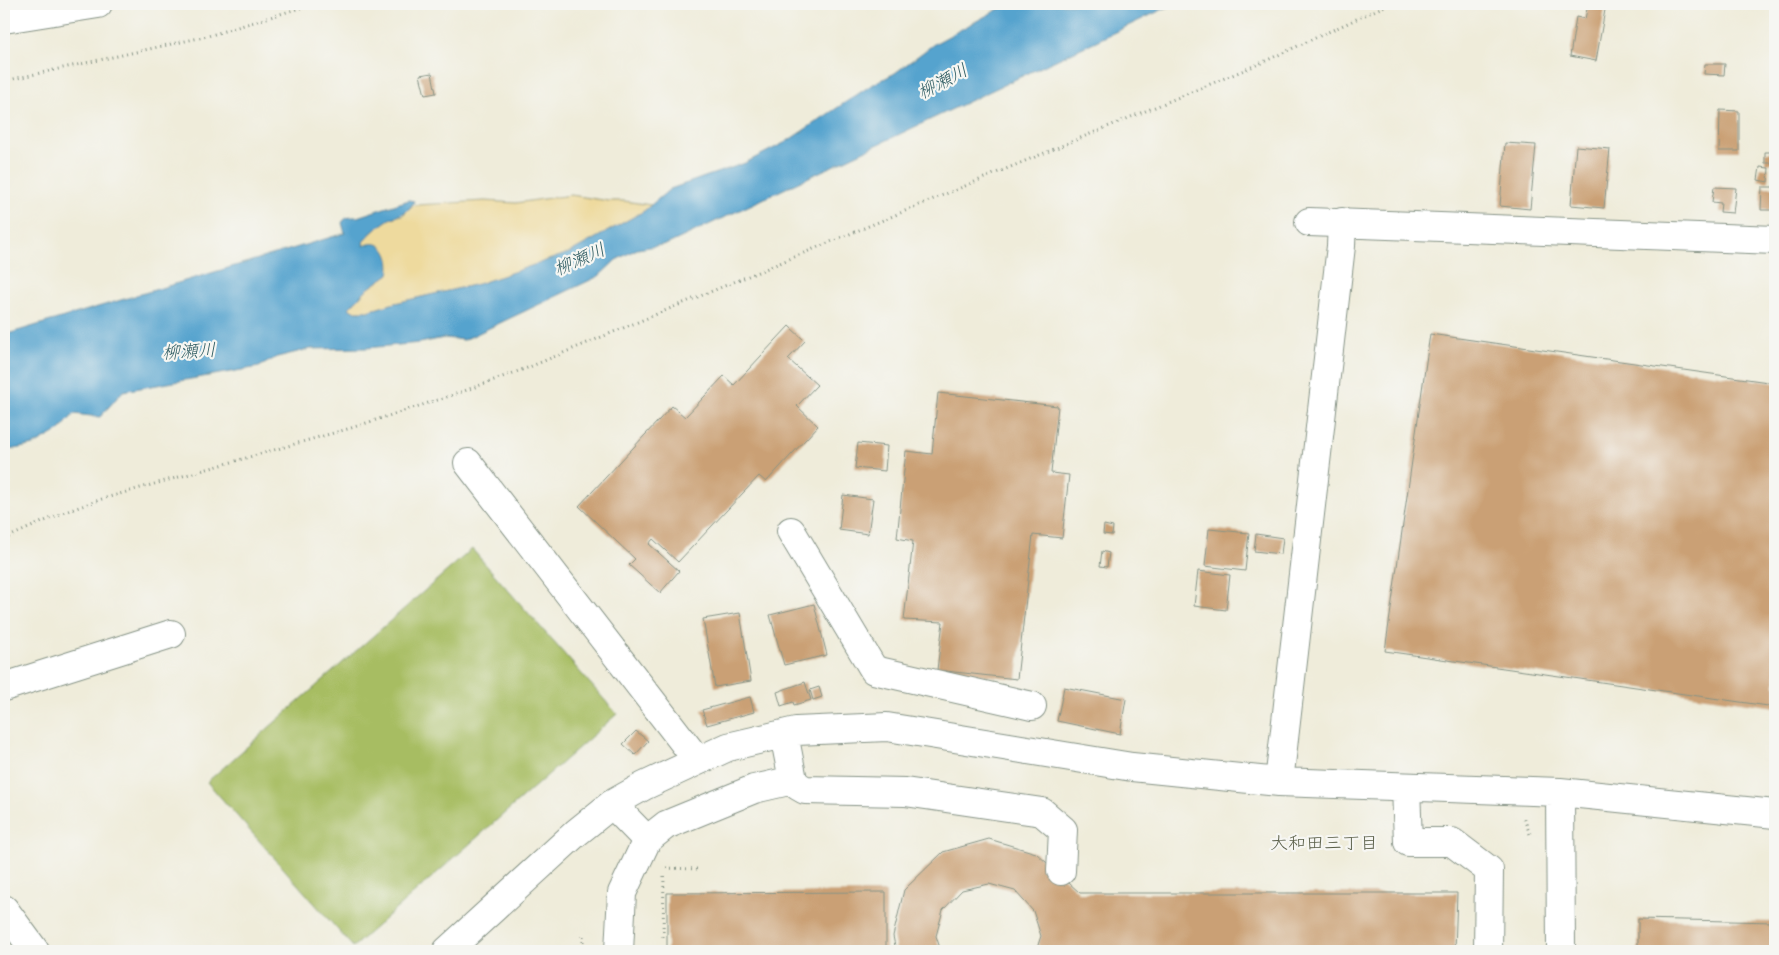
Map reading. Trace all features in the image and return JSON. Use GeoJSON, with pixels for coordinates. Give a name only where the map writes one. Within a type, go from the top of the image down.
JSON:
{"type":"FeatureCollection","features":[{"type":"Feature","properties":{"kind":"street"},"geometry":{"type":"LineString","coordinates":[[4,19],[98,4]]}},
{"type":"Feature","properties":{"kind":"street"},"geometry":{"type":"LineString","coordinates":[[1309,222],[1775,240]]}},
{"type":"Feature","properties":{"kind":"street"},"geometry":{"type":"LineString","coordinates":[[1279,782],[1341,246],[1342,222]]}},
{"type":"Feature","properties":{"kind":"street"},"geometry":{"type":"LineString","coordinates":[[468,463],[698,761]]}},
{"type":"Feature","properties":{"kind":"street"},"geometry":{"type":"LineString","coordinates":[[791,531],[874,670],[1032,706]]}},
{"type":"Feature","properties":{"kind":"street"},"geometry":{"type":"LineString","coordinates":[[4,687],[171,634]]}},
{"type":"Feature","properties":{"kind":"street"},"geometry":{"type":"LineString","coordinates":[[447,951],[576,833],[612,804],[644,786],[728,748],[796,731],[887,727],[1132,767],[1279,782],[1560,792],[1775,814]]}},
{"type":"Feature","properties":{"kind":"street"},"geometry":{"type":"LineString","coordinates":[[784,734],[793,780],[804,790],[905,792],[1042,812],[1063,830],[1062,871]]}},
{"type":"Feature","properties":{"kind":"street"},"geometry":{"type":"LineString","coordinates":[[619,951],[622,893],[646,840],[666,825],[754,789],[793,780]]}},
{"type":"Feature","properties":{"kind":"street"},"geometry":{"type":"LineString","coordinates":[[1406,787],[1408,842],[1452,842],[1489,870],[1488,951]]}},
{"type":"Feature","properties":{"kind":"street"},"geometry":{"type":"LineString","coordinates":[[1560,792],[1561,951]]}},
{"type":"Feature","properties":{"kind":"street"},"geometry":{"type":"LineString","coordinates":[[612,804],[646,840]]}},
{"type":"Feature","properties":{"kind":"street"},"geometry":{"type":"LineString","coordinates":[[4,909],[35,951]]}},
{"type":"Feature","properties":{"kind":"path"},"geometry":{"type":"LineString","coordinates":[[4,81],[208,36],[313,4]]}},
{"type":"Feature","properties":{"kind":"path"},"geometry":{"type":"LineString","coordinates":[[4,539],[65,512],[102,499],[351,428],[452,396],[517,371],[1261,63],[1390,4]]}},
{"type":"Feature","properties":{"kind":"path"},"geometry":{"type":"LineString","coordinates":[[663,936],[664,868],[697,869]]}},
{"type":"Feature","properties":{"kind":"path"},"geometry":{"type":"LineString","coordinates":[[583,936],[583,951]]}},
{"type":"Feature","properties":{"kind":"green space"},"geometry":{"type":"Polygon","coordinates":[[[472,549],[617,714],[353,947],[207,782],[472,549]]]}},
{"type":"Feature","properties":{"kind":"sand"},"geometry":{"type":"Polygon","coordinates":[[[571,195],[651,205],[644,211],[569,253],[478,284],[368,311],[353,311],[349,308],[366,290],[389,274],[364,246],[363,242],[390,218],[403,215],[412,206],[485,201],[516,203],[571,195]]]}},
{"type":"Feature","properties":{"kind":"water","name":"柳瀬川"},"geometry":{"type":"Polygon","coordinates":[[[1008,4],[1174,4],[668,244],[637,249],[616,260],[599,276],[464,340],[444,338],[420,343],[366,348],[310,349],[277,357],[259,367],[123,391],[100,417],[74,414],[60,430],[34,445],[4,451],[4,335],[345,233],[342,223],[346,218],[357,217],[409,200],[414,201],[409,209],[381,225],[363,242],[364,246],[376,244],[385,250],[389,261],[389,274],[366,290],[349,308],[353,311],[368,311],[478,284],[569,253],[644,211],[670,189],[745,163],[786,142],[870,86],[895,73],[934,44],[1008,4]]]}},
{"type":"Feature","properties":{"kind":"building"},"geometry":{"type":"Polygon","coordinates":[[[1588,4],[1606,4],[1596,61],[1570,56],[1576,17],[1585,19],[1588,4]]]}},
{"type":"Feature","properties":{"kind":"building"},"geometry":{"type":"Polygon","coordinates":[[[1705,64],[1725,64],[1724,75],[1704,74],[1705,64]]]}},
{"type":"Feature","properties":{"kind":"building"},"geometry":{"type":"Polygon","coordinates":[[[432,73],[436,93],[425,95],[420,75],[432,73]]]}},
{"type":"Feature","properties":{"kind":"building"},"geometry":{"type":"Polygon","coordinates":[[[1720,110],[1739,111],[1739,151],[1719,151],[1720,110]]]}},
{"type":"Feature","properties":{"kind":"building"},"geometry":{"type":"Polygon","coordinates":[[[1505,143],[1536,145],[1530,209],[1500,206],[1505,143]]]}},
{"type":"Feature","properties":{"kind":"building"},"geometry":{"type":"Polygon","coordinates":[[[1576,146],[1610,149],[1604,208],[1571,205],[1576,146]]]}},
{"type":"Feature","properties":{"kind":"building"},"geometry":{"type":"Polygon","coordinates":[[[1765,152],[1773,152],[1772,163],[1765,163],[1765,152]]]}},
{"type":"Feature","properties":{"kind":"building"},"geometry":{"type":"Polygon","coordinates":[[[1760,167],[1769,168],[1768,182],[1758,180],[1760,167]]]}},
{"type":"Feature","properties":{"kind":"building"},"geometry":{"type":"Polygon","coordinates":[[[1714,187],[1736,188],[1733,213],[1720,212],[1721,203],[1712,202],[1714,187]]]}},
{"type":"Feature","properties":{"kind":"building"},"geometry":{"type":"Polygon","coordinates":[[[1762,187],[1775,187],[1774,210],[1761,210],[1762,187]]]}},
{"type":"Feature","properties":{"kind":"building"},"geometry":{"type":"Polygon","coordinates":[[[789,326],[805,341],[788,359],[817,385],[797,406],[818,426],[766,482],[759,476],[678,562],[653,539],[649,544],[679,571],[660,593],[629,565],[635,559],[579,506],[672,406],[685,417],[724,376],[734,385],[789,326]]]}},
{"type":"Feature","properties":{"kind":"building"},"geometry":{"type":"Polygon","coordinates":[[[1430,334],[1775,383],[1775,707],[1385,651],[1430,334]]]}},
{"type":"Feature","properties":{"kind":"building"},"geometry":{"type":"Polygon","coordinates":[[[938,393],[1058,406],[1051,473],[1069,475],[1062,538],[1033,535],[1017,679],[937,670],[943,622],[904,620],[913,541],[897,538],[906,451],[932,454],[938,393]]]}},
{"type":"Feature","properties":{"kind":"building"},"geometry":{"type":"Polygon","coordinates":[[[858,443],[887,446],[885,471],[855,468],[858,443]]]}},
{"type":"Feature","properties":{"kind":"building"},"geometry":{"type":"Polygon","coordinates":[[[843,495],[873,499],[868,534],[839,530],[843,495]]]}},
{"type":"Feature","properties":{"kind":"building"},"geometry":{"type":"Polygon","coordinates":[[[1104,525],[1113,527],[1112,535],[1103,534],[1104,525]]]}},
{"type":"Feature","properties":{"kind":"building"},"geometry":{"type":"Polygon","coordinates":[[[1209,529],[1249,533],[1245,571],[1205,566],[1209,529]]]}},
{"type":"Feature","properties":{"kind":"building"},"geometry":{"type":"Polygon","coordinates":[[[1256,534],[1283,538],[1281,554],[1254,551],[1256,534]]]}},
{"type":"Feature","properties":{"kind":"building"},"geometry":{"type":"Polygon","coordinates":[[[1102,551],[1109,553],[1107,567],[1100,566],[1102,551]]]}},
{"type":"Feature","properties":{"kind":"building"},"geometry":{"type":"Polygon","coordinates":[[[1198,571],[1230,575],[1226,610],[1194,606],[1198,571]]]}},
{"type":"Feature","properties":{"kind":"building"},"geometry":{"type":"Polygon","coordinates":[[[814,604],[827,655],[784,665],[770,615],[814,604]]]}},
{"type":"Feature","properties":{"kind":"building"},"geometry":{"type":"Polygon","coordinates":[[[740,613],[751,681],[715,687],[703,619],[740,613]]]}},
{"type":"Feature","properties":{"kind":"building"},"geometry":{"type":"Polygon","coordinates":[[[805,682],[811,700],[794,705],[793,702],[781,706],[777,692],[805,682]]]}},
{"type":"Feature","properties":{"kind":"building"},"geometry":{"type":"Polygon","coordinates":[[[819,687],[822,697],[813,700],[810,690],[819,687]]]}},
{"type":"Feature","properties":{"kind":"building"},"geometry":{"type":"Polygon","coordinates":[[[1064,687],[1126,699],[1120,734],[1057,721],[1064,687]]]}},
{"type":"Feature","properties":{"kind":"building"},"geometry":{"type":"Polygon","coordinates":[[[750,697],[754,712],[707,725],[702,710],[750,697]]]}},
{"type":"Feature","properties":{"kind":"building"},"geometry":{"type":"Polygon","coordinates":[[[636,731],[648,741],[635,755],[623,744],[636,731]]]}},
{"type":"Feature","properties":{"kind":"building"},"geometry":{"type":"Polygon","coordinates":[[[989,839],[1036,853],[1080,893],[1457,893],[1455,951],[1036,951],[1041,936],[1033,911],[1015,891],[989,884],[962,890],[943,910],[936,936],[941,951],[896,951],[893,936],[904,890],[943,852],[989,839]]]}},
{"type":"Feature","properties":{"kind":"building"},"geometry":{"type":"Polygon","coordinates":[[[886,892],[886,951],[667,951],[667,893],[886,892]]]}},
{"type":"Feature","properties":{"kind":"building"},"geometry":{"type":"Polygon","coordinates":[[[1638,919],[1775,922],[1775,951],[1638,951],[1638,919]]]}},
{"type":"Feature","properties":{"kind":"district","name":"大和田三丁目"},"geometry":{"type":"Point","coordinates":[1324,844]}}]}
